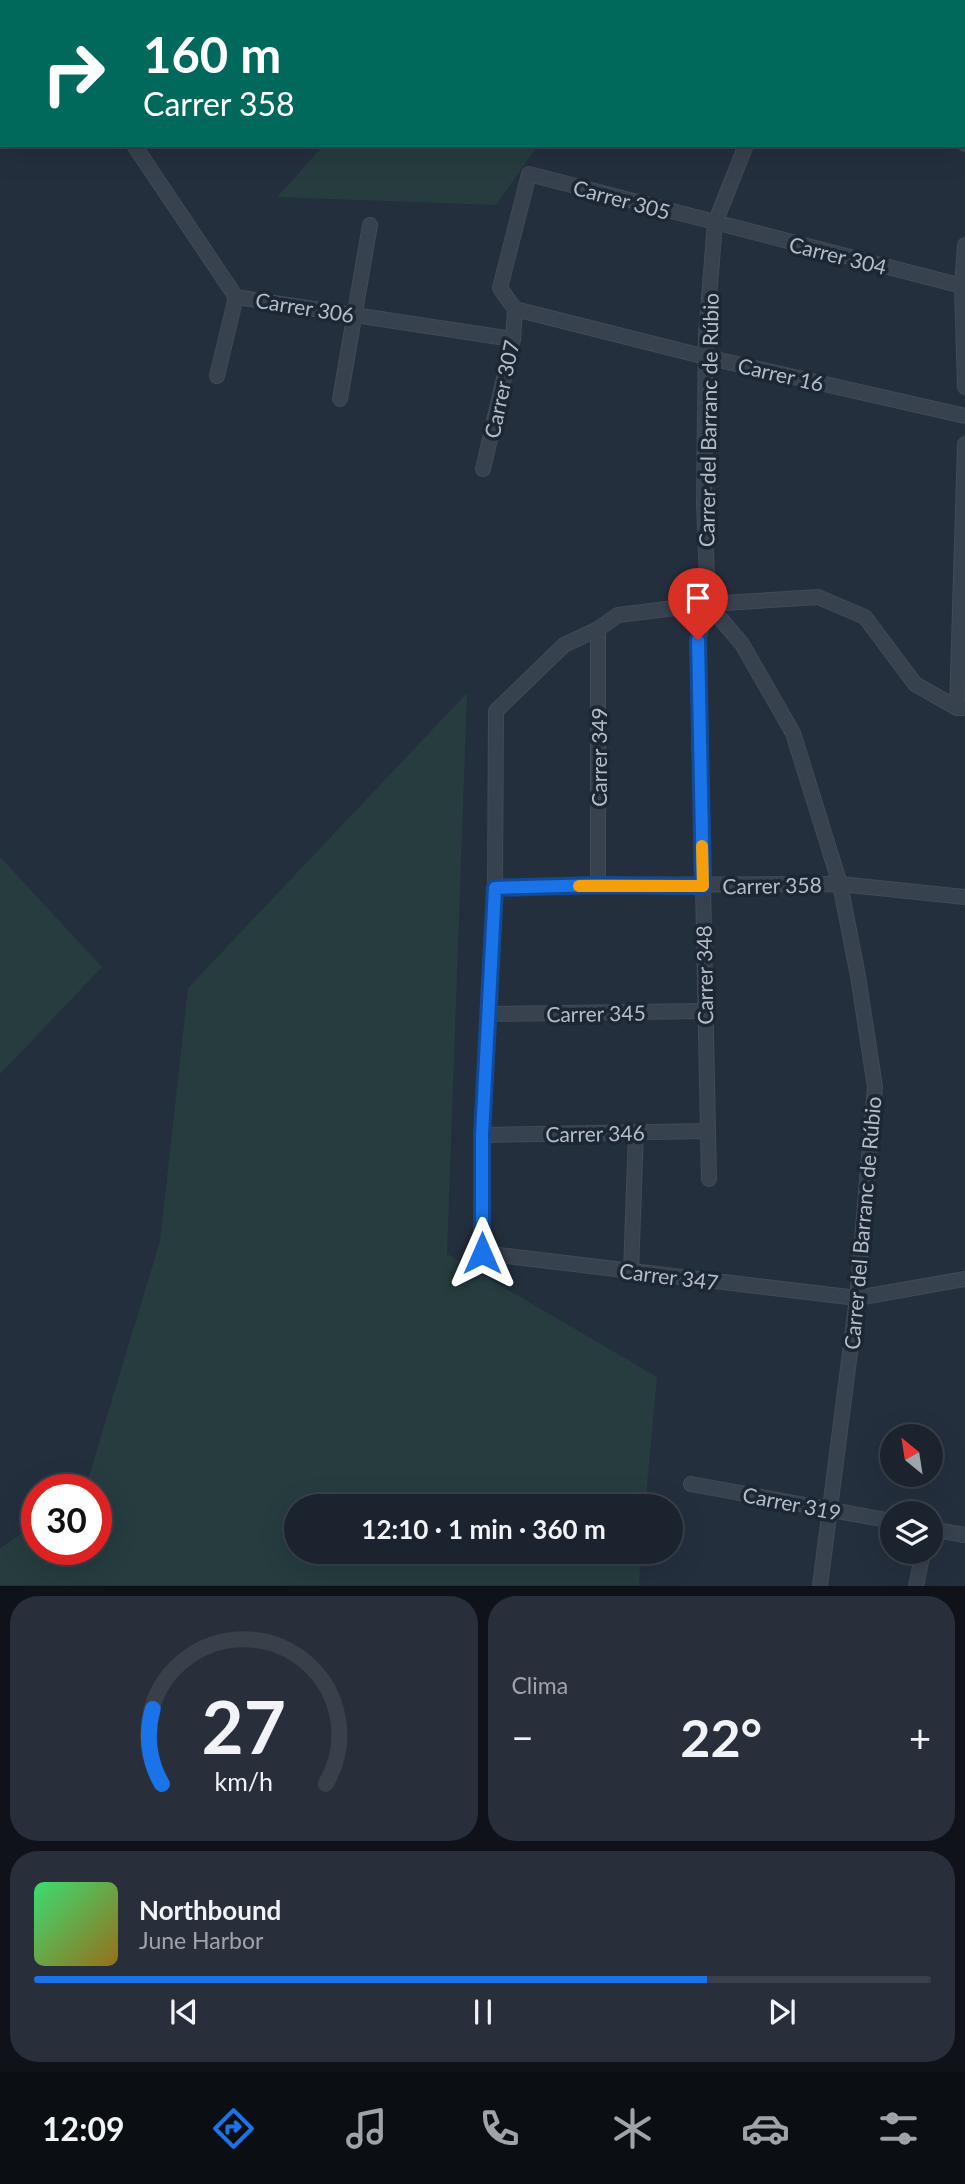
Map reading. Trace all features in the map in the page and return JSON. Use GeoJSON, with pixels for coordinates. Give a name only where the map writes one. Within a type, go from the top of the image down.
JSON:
{"type":"FeatureCollection","features":[{"type":"Feature","properties":{"kind":"street","name":"Carrer 306"},"geometry":{"type":"LineString","coordinates":[[135,147],[236,297],[513,339]]}},
{"type":"Feature","properties":{"kind":"street","name":"Carrer del Barranc de Rúbio"},"geometry":{"type":"LineString","coordinates":[[745,147],[715,223],[706,356],[704,503],[708,604],[742,644],[793,733],[839,884],[858,976],[875,1087],[857,1298],[820,1586]]}},
{"type":"Feature","properties":{"kind":"street","name":"Carrer 305"},"geometry":{"type":"LineString","coordinates":[[515,309],[500,288],[529,174],[715,223]]}},
{"type":"Feature","properties":{"kind":"street","name":"Carrer 304"},"geometry":{"type":"LineString","coordinates":[[715,223],[962,286]]}},
{"type":"Feature","properties":{"kind":"street"},"geometry":{"type":"LineString","coordinates":[[340,399],[370,225]]}},
{"type":"Feature","properties":{"kind":"street"},"geometry":{"type":"LineString","coordinates":[[965,245],[962,286],[965,387]]}},
{"type":"Feature","properties":{"kind":"street"},"geometry":{"type":"LineString","coordinates":[[218,376],[236,297]]}},
{"type":"Feature","properties":{"kind":"street","name":"Carrer 307"},"geometry":{"type":"LineString","coordinates":[[483,469],[513,339],[515,309]]}},
{"type":"Feature","properties":{"kind":"street","name":"Carrer 16"},"geometry":{"type":"LineString","coordinates":[[515,309],[965,416]]}},
{"type":"Feature","properties":{"kind":"street"},"geometry":{"type":"LineString","coordinates":[[482,1135],[495,888],[496,710],[564,645],[598,629],[618,615],[708,604],[818,597],[865,617],[915,684],[961,708],[965,444]]}},
{"type":"Feature","properties":{"kind":"street","name":"Carrer 348"},"geometry":{"type":"LineString","coordinates":[[708,604],[698,640],[709,1179]]}},
{"type":"Feature","properties":{"kind":"street","name":"Carrer 349"},"geometry":{"type":"LineString","coordinates":[[598,629],[598,885]]}},
{"type":"Feature","properties":{"kind":"street","name":"Carrer 358"},"geometry":{"type":"LineString","coordinates":[[495,888],[839,884],[965,897]]}},
{"type":"Feature","properties":{"kind":"street","name":"Carrer 345"},"geometry":{"type":"LineString","coordinates":[[488,1014],[704,1011]]}},
{"type":"Feature","properties":{"kind":"street","name":"Carrer 346"},"geometry":{"type":"LineString","coordinates":[[482,1135],[708,1131]]}},
{"type":"Feature","properties":{"kind":"street"},"geometry":{"type":"LineString","coordinates":[[631,1272],[636,1132]]}},
{"type":"Feature","properties":{"kind":"street","name":"Carrer 347"},"geometry":{"type":"LineString","coordinates":[[482,1135],[482,1253],[857,1298],[965,1279]]}},
{"type":"Feature","properties":{"kind":"street","name":"Carrer 319"},"geometry":{"type":"LineString","coordinates":[[691,1483],[880,1519]]}},
{"type":"Feature","properties":{"kind":"street"},"geometry":{"type":"LineString","coordinates":[[943,1531],[965,1535]]}},
{"type":"Feature","properties":{"kind":"street"},"geometry":{"type":"LineString","coordinates":[[916,1586],[921,1564]]}},
{"type":"Feature","properties":{"kind":"green space"},"geometry":{"type":"Polygon","coordinates":[[[322,147],[537,147],[496,205],[277,197],[322,147]]]}},
{"type":"Feature","properties":{"kind":"green space"},"geometry":{"type":"Polygon","coordinates":[[[467,693],[447,1254],[657,1377],[646,1494],[284,1494],[284,1564],[640,1564],[639,1585],[0,1585],[0,1548],[21,1534],[21,1565],[112,1565],[112,1474],[90,1474],[160,1241],[188,988],[467,693]]]}},
{"type":"Feature","properties":{"kind":"green space"},"geometry":{"type":"Polygon","coordinates":[[[0,857],[102,967],[0,1074],[0,857]]]}},
{"type":"Feature","properties":{"kind":"slow traffic"},"geometry":{"type":"LineString","coordinates":[[579,886],[703,886],[702,846]]}},
{"type":"Feature","properties":{"kind":"route"},"geometry":{"type":"LineString","coordinates":[[482,1253],[482,1135],[495,888],[703,886],[698,640]]}}]}
